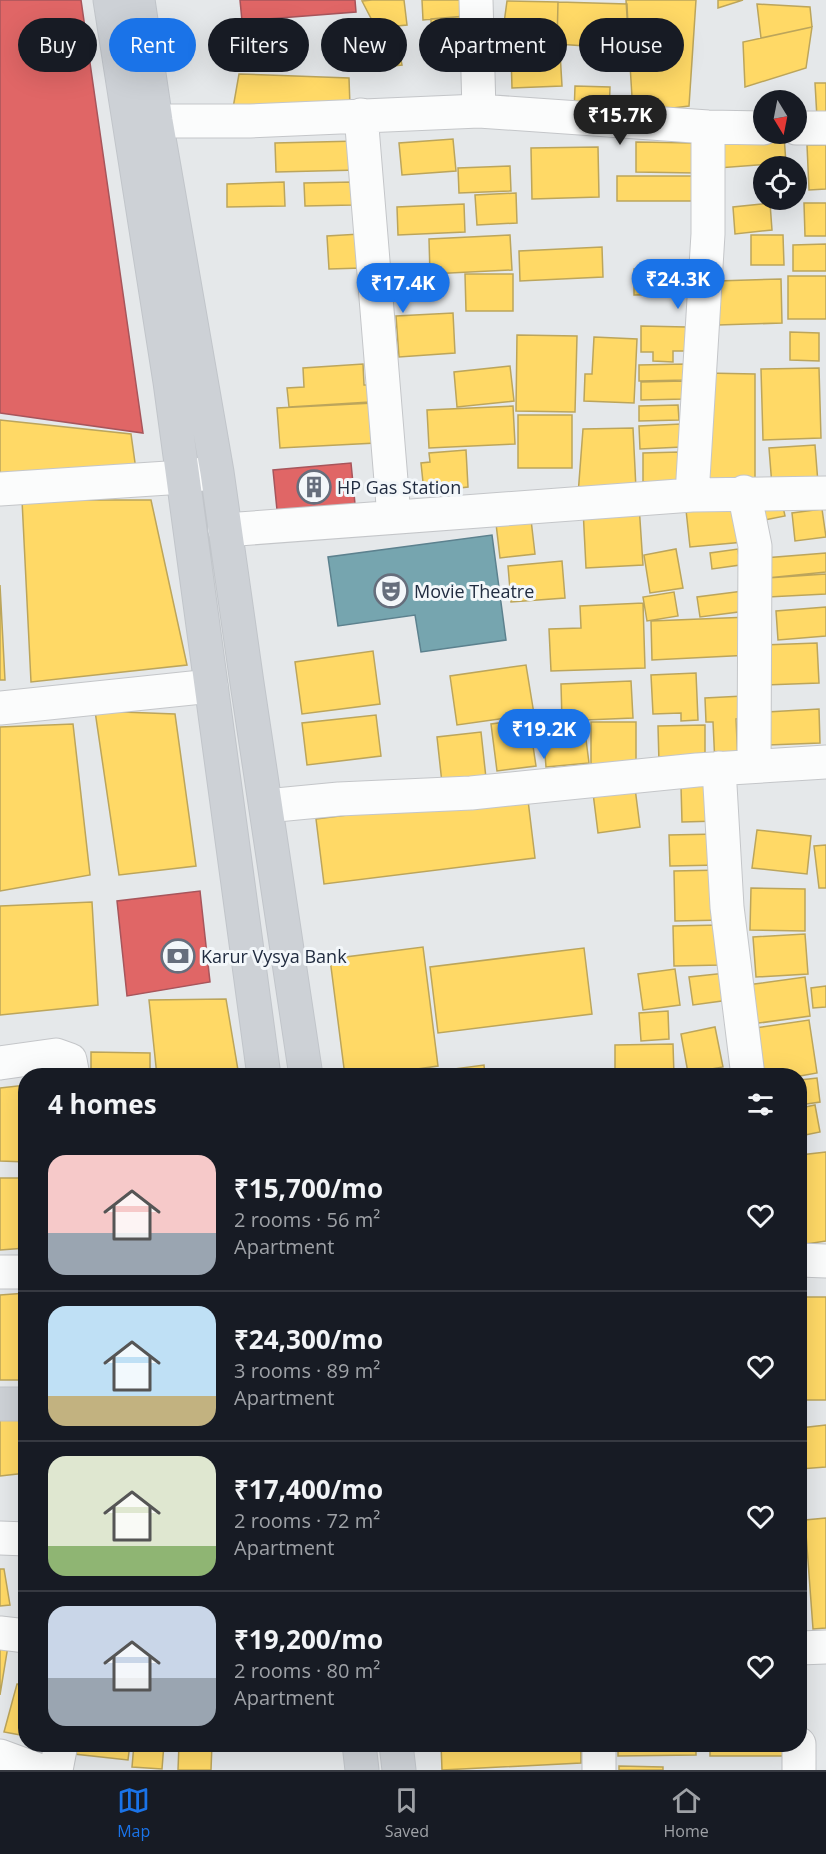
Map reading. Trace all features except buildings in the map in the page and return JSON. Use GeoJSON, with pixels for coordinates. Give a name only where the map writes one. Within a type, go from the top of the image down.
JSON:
{"type":"FeatureCollection","features":[{"type":"Feature","properties":{"kind":"main road"},"geometry":{"type":"LineString","coordinates":[[110,0],[170,382],[263,1068]]}},
{"type":"Feature","properties":{"kind":"main road"},"geometry":{"type":"LineString","coordinates":[[138,0],[156,121],[217,472],[305,1068]]}},
{"type":"Feature","properties":{"kind":"main road"},"geometry":{"type":"LineString","coordinates":[[0,1404],[18,1404]]}},
{"type":"Feature","properties":{"kind":"main road"},"geometry":{"type":"LineString","coordinates":[[360,1752],[362,1770]]}},
{"type":"Feature","properties":{"kind":"main road"},"geometry":{"type":"LineString","coordinates":[[397,1752],[399,1770]]}},
{"type":"Feature","properties":{"kind":"street"},"geometry":{"type":"LineString","coordinates":[[476,0],[479,111]]}},
{"type":"Feature","properties":{"kind":"street"},"geometry":{"type":"LineString","coordinates":[[156,121],[250,121],[479,111],[708,127],[753,128]]}},
{"type":"Feature","properties":{"kind":"street"},"geometry":{"type":"LineString","coordinates":[[361,115],[394,517]]}},
{"type":"Feature","properties":{"kind":"street"},"geometry":{"type":"LineString","coordinates":[[692,495],[708,234],[708,127]]}},
{"type":"Feature","properties":{"kind":"street"},"geometry":{"type":"LineString","coordinates":[[807,128],[826,128]]}},
{"type":"Feature","properties":{"kind":"street"},"geometry":{"type":"LineString","coordinates":[[0,489],[183,477],[217,472]]}},
{"type":"Feature","properties":{"kind":"street"},"geometry":{"type":"LineString","coordinates":[[225,530],[692,495],[744,492],[826,493]]}},
{"type":"Feature","properties":{"kind":"street"},"geometry":{"type":"LineString","coordinates":[[744,492],[755,546],[754,766]]}},
{"type":"Feature","properties":{"kind":"street"},"geometry":{"type":"LineString","coordinates":[[0,708],[211,686]]}},
{"type":"Feature","properties":{"kind":"street"},"geometry":{"type":"LineString","coordinates":[[266,806],[339,799],[471,793],[719,768],[826,762]]}},
{"type":"Feature","properties":{"kind":"street"},"geometry":{"type":"LineString","coordinates":[[719,768],[727,907],[747,1068]]}},
{"type":"Feature","properties":{"kind":"street"},"geometry":{"type":"LineString","coordinates":[[0,1063],[56,1055],[70,1060],[72,1068]]}},
{"type":"Feature","properties":{"kind":"street"},"geometry":{"type":"LineString","coordinates":[[807,1260],[826,1261]]}},
{"type":"Feature","properties":{"kind":"street"},"geometry":{"type":"LineString","coordinates":[[0,1272],[18,1272]]}},
{"type":"Feature","properties":{"kind":"street"},"geometry":{"type":"LineString","coordinates":[[0,1538],[18,1539]]}},
{"type":"Feature","properties":{"kind":"street"},"geometry":{"type":"LineString","coordinates":[[0,1633],[18,1635]]}},
{"type":"Feature","properties":{"kind":"street"},"geometry":{"type":"LineString","coordinates":[[807,1648],[826,1647]]}},
{"type":"Feature","properties":{"kind":"street"},"geometry":{"type":"LineString","coordinates":[[56,1770],[59,1752]]}},
{"type":"Feature","properties":{"kind":"street"},"geometry":{"type":"LineString","coordinates":[[599,1752],[599,1770]]}},
{"type":"Feature","properties":{"kind":"street"},"geometry":{"type":"LineString","coordinates":[[799,1752],[799,1770]]}},
{"type":"Feature","properties":{"kind":"street"},"geometry":{"type":"LineString","coordinates":[[0,1756],[38,1770]]}},
{"type":"Feature","properties":{"kind":"place","name":"HP Gas Station"},"geometry":{"type":"Point","coordinates":[314,487]}},
{"type":"Feature","properties":{"kind":"place","name":"Movie Theatre"},"geometry":{"type":"Point","coordinates":[391,591]}},
{"type":"Feature","properties":{"kind":"place","name":"Karur Vysya Bank"},"geometry":{"type":"Point","coordinates":[178,956]}}]}
